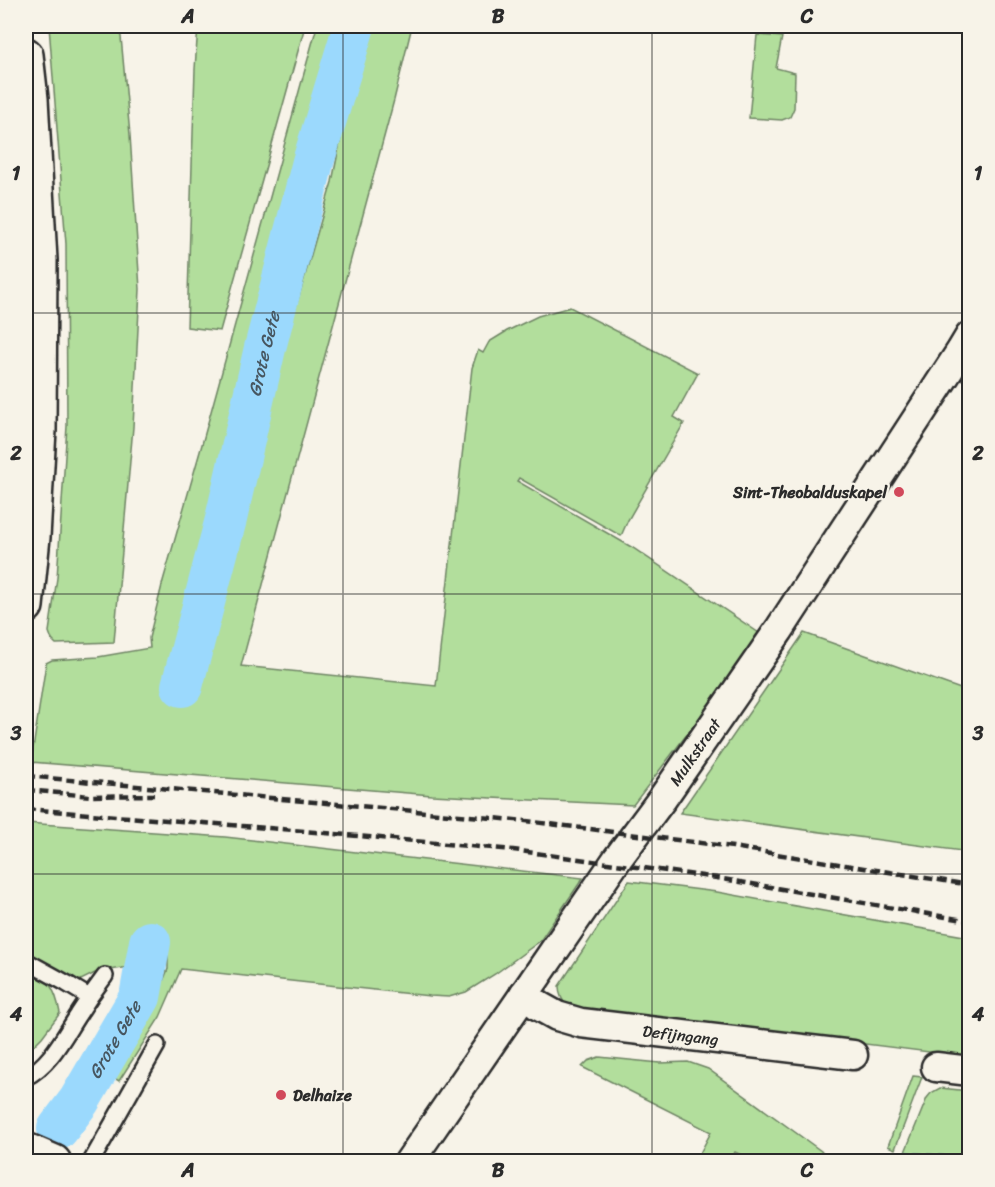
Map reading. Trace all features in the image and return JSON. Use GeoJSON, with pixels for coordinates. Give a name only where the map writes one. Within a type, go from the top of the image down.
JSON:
{"type":"FeatureCollection","features":[{"type":"Feature","properties":{"kind":"main road"},"geometry":{"type":"LineString","coordinates":[[26,55],[31,99],[40,260],[39,430],[33,537],[26,606]]}},
{"type":"Feature","properties":{"kind":"main road"},"geometry":{"type":"LineString","coordinates":[[26,1150],[54,1161]]}},
{"type":"Feature","properties":{"kind":"street","name":"Mulkstraat"},"geometry":{"type":"LineString","coordinates":[[409,1161],[779,630],[969,336]]}},
{"type":"Feature","properties":{"kind":"street","name":"Defijngang"},"geometry":{"type":"LineString","coordinates":[[524,994],[557,1016],[581,1023],[848,1054]]}},
{"type":"Feature","properties":{"kind":"street"},"geometry":{"type":"LineString","coordinates":[[936,1067],[969,1071]]}},
{"type":"Feature","properties":{"kind":"lane"},"geometry":{"type":"LineString","coordinates":[[26,962],[89,997]]}},
{"type":"Feature","properties":{"kind":"lane"},"geometry":{"type":"LineString","coordinates":[[26,1077],[37,1072],[54,1053],[105,976]]}},
{"type":"Feature","properties":{"kind":"lane"},"geometry":{"type":"LineString","coordinates":[[92,1161],[157,1045]]}},
{"type":"Feature","properties":{"kind":"green space"},"geometry":{"type":"Polygon","coordinates":[[[49,26],[120,26],[140,289],[133,427],[114,642],[56,644],[49,632],[57,578],[67,426],[66,244],[49,26]]]}},
{"type":"Feature","properties":{"kind":"green space"},"geometry":{"type":"Polygon","coordinates":[[[198,26],[305,26],[220,331],[187,327],[198,26]]]}},
{"type":"Feature","properties":{"kind":"green space"},"geometry":{"type":"Polygon","coordinates":[[[317,26],[339,26],[281,256],[197,562],[178,642],[176,662],[169,671],[171,682],[174,689],[188,691],[198,676],[198,664],[221,567],[332,182],[347,108],[370,26],[412,26],[241,666],[436,686],[472,368],[478,350],[483,353],[489,342],[538,316],[570,307],[698,373],[674,417],[684,423],[621,536],[519,478],[517,481],[633,548],[759,633],[733,674],[633,805],[432,795],[31,762],[46,663],[52,660],[98,657],[150,648],[149,638],[163,581],[317,26]]]}},
{"type":"Feature","properties":{"kind":"green space"},"geometry":{"type":"Polygon","coordinates":[[[757,35],[782,37],[776,68],[795,73],[794,108],[790,117],[782,120],[749,118],[757,35]]]}},
{"type":"Feature","properties":{"kind":"green space"},"geometry":{"type":"Polygon","coordinates":[[[804,633],[969,692],[969,852],[680,813],[804,633]]]}},
{"type":"Feature","properties":{"kind":"green space"},"geometry":{"type":"Polygon","coordinates":[[[26,823],[225,837],[583,878],[540,941],[466,992],[449,997],[181,969],[160,1017],[119,1081],[106,1073],[149,1016],[168,969],[168,935],[135,940],[129,967],[97,972],[79,981],[26,953],[26,823]]]}},
{"type":"Feature","properties":{"kind":"green space"},"geometry":{"type":"Polygon","coordinates":[[[629,881],[717,892],[969,937],[969,1057],[568,1007],[561,997],[559,986],[629,881]]]}},
{"type":"Feature","properties":{"kind":"green space"},"geometry":{"type":"Polygon","coordinates":[[[26,967],[50,985],[56,996],[60,1013],[42,1037],[26,1053],[26,967]]]}},
{"type":"Feature","properties":{"kind":"green space"},"geometry":{"type":"Polygon","coordinates":[[[599,1057],[660,1063],[688,1062],[708,1069],[821,1151],[830,1161],[754,1161],[735,1152],[730,1161],[696,1161],[711,1132],[582,1067],[588,1061],[599,1057]]]}},
{"type":"Feature","properties":{"kind":"green space"},"geometry":{"type":"Polygon","coordinates":[[[913,1076],[922,1077],[895,1149],[888,1146],[913,1076]]]}},
{"type":"Feature","properties":{"kind":"green space"},"geometry":{"type":"Polygon","coordinates":[[[940,1088],[969,1091],[969,1158],[905,1152],[927,1098],[940,1088]]]}},
{"type":"Feature","properties":{"kind":"water"},"geometry":{"type":"Polygon","coordinates":[[[905,1152],[969,1158],[969,1161],[902,1161],[905,1152]]]}},
{"type":"Feature","properties":{"kind":"waterway","name":"Grote Gete"},"geometry":{"type":"LineString","coordinates":[[182,686],[226,519],[265,348],[313,162],[354,26]]}},
{"type":"Feature","properties":{"kind":"waterway","name":"Grote Gete"},"geometry":{"type":"LineString","coordinates":[[58,1129],[79,1101],[140,997],[150,942]]}},
{"type":"Feature","properties":{"kind":"railway"},"geometry":{"type":"LineString","coordinates":[[26,776],[526,821],[733,847],[970,885]]}},
{"type":"Feature","properties":{"kind":"railway"},"geometry":{"type":"LineString","coordinates":[[26,790],[90,796],[154,795]]}},
{"type":"Feature","properties":{"kind":"railway"},"geometry":{"type":"LineString","coordinates":[[26,809],[513,850],[717,878],[970,921]]}},
{"type":"Feature","properties":{"kind":"place","name":"Sint-Theobalduskapel"},"geometry":{"type":"Point","coordinates":[899,492]}},
{"type":"Feature","properties":{"kind":"place","name":"Delhaize"},"geometry":{"type":"Point","coordinates":[281,1095]}}]}
